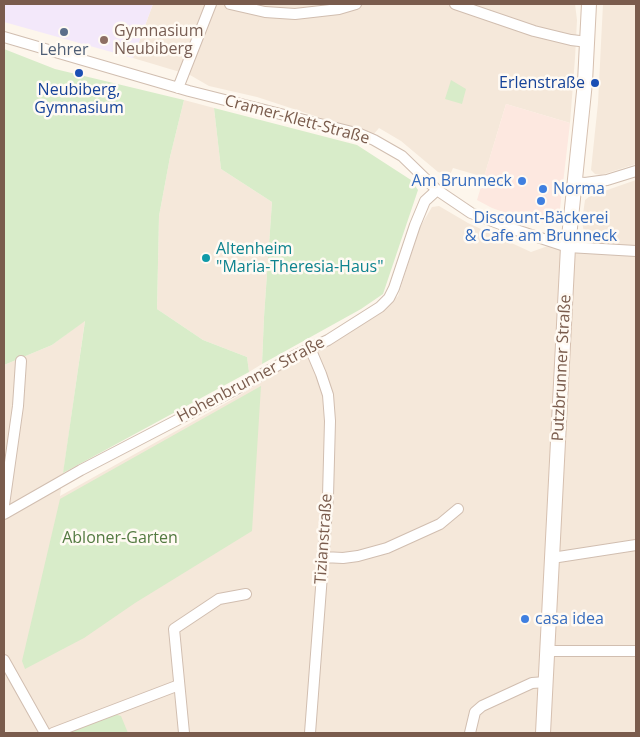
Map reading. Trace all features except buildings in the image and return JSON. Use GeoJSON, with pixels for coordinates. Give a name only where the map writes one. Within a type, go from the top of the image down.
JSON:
{"type":"FeatureCollection","features":[{"type":"Feature","properties":{"kind":"main road","name":"Putzbrunner Straße"},"geometry":{"type":"LineString","coordinates":[[543,733],[568,247],[588,42],[589,4]]}},
{"type":"Feature","properties":{"kind":"street"},"geometry":{"type":"LineString","coordinates":[[178,88],[211,4]]}},
{"type":"Feature","properties":{"kind":"street"},"geometry":{"type":"LineString","coordinates":[[230,4],[266,12],[295,14],[339,9],[356,4]]}},
{"type":"Feature","properties":{"kind":"street"},"geometry":{"type":"LineString","coordinates":[[455,4],[534,31],[588,42]]}},
{"type":"Feature","properties":{"kind":"street","name":"Cramer-Klett-Straße"},"geometry":{"type":"LineString","coordinates":[[4,37],[178,88],[360,134],[402,156],[437,190],[471,213],[568,247],[636,251]]}},
{"type":"Feature","properties":{"kind":"street"},"geometry":{"type":"LineString","coordinates":[[575,182],[585,183],[608,180],[636,171]]}},
{"type":"Feature","properties":{"kind":"street","name":"Hohenbrunner Straße"},"geometry":{"type":"LineString","coordinates":[[4,514],[82,470],[328,340],[380,307],[389,298],[394,288],[425,201],[437,190]]}},
{"type":"Feature","properties":{"kind":"street","name":"Tizianstraße"},"geometry":{"type":"LineString","coordinates":[[310,348],[328,395],[330,421],[330,465],[310,733]]}},
{"type":"Feature","properties":{"kind":"street"},"geometry":{"type":"LineString","coordinates":[[4,505],[18,406],[21,361]]}},
{"type":"Feature","properties":{"kind":"street"},"geometry":{"type":"LineString","coordinates":[[323,557],[343,558],[358,556],[387,548],[440,524],[458,509]]}},
{"type":"Feature","properties":{"kind":"street"},"geometry":{"type":"LineString","coordinates":[[552,558],[636,545]]}},
{"type":"Feature","properties":{"kind":"street"},"geometry":{"type":"LineString","coordinates":[[184,733],[174,629],[219,600],[246,594]]}},
{"type":"Feature","properties":{"kind":"street"},"geometry":{"type":"LineString","coordinates":[[547,651],[636,650]]}},
{"type":"Feature","properties":{"kind":"street"},"geometry":{"type":"LineString","coordinates":[[4,660],[45,733]]}},
{"type":"Feature","properties":{"kind":"street"},"geometry":{"type":"LineString","coordinates":[[470,733],[475,712],[482,706],[532,683],[546,682]]}},
{"type":"Feature","properties":{"kind":"street"},"geometry":{"type":"LineString","coordinates":[[53,733],[179,685]]}},
{"type":"Feature","properties":{"kind":"shaded area","name":"Gymnasium Neubiberg"},"geometry":{"type":"Polygon","coordinates":[[[5,4],[153,4],[133,58],[4,22],[5,4]]]}},
{"type":"Feature","properties":{"kind":"shaded area"},"geometry":{"type":"Polygon","coordinates":[[[153,4],[575,4],[577,20],[570,123],[506,104],[484,177],[453,168],[450,175],[438,172],[401,141],[379,128],[373,135],[257,97],[209,86],[190,75],[133,58],[153,4]]]}},
{"type":"Feature","properties":{"kind":"shaded area"},"geometry":{"type":"Polygon","coordinates":[[[603,4],[636,4],[636,164],[601,175],[595,174],[591,170],[598,103],[603,4]]]}},
{"type":"Feature","properties":{"kind":"shaded area"},"geometry":{"type":"Polygon","coordinates":[[[184,100],[214,108],[221,169],[272,202],[262,364],[249,372],[247,357],[203,340],[157,309],[159,216],[170,157],[184,100]]]}},
{"type":"Feature","properties":{"kind":"shaded area"},"geometry":{"type":"Polygon","coordinates":[[[506,104],[570,123],[560,209],[548,221],[541,223],[531,222],[492,208],[477,200],[506,104]]]}},
{"type":"Feature","properties":{"kind":"shaded area"},"geometry":{"type":"Polygon","coordinates":[[[636,180],[636,733],[4,733],[4,365],[52,345],[85,320],[60,496],[233,399],[382,310],[398,296],[420,227],[432,207],[439,206],[468,223],[531,252],[584,233],[582,221],[585,200],[590,196],[636,180]]]}},
{"type":"Feature","properties":{"kind":"green space"},"geometry":{"type":"Polygon","coordinates":[[[4,49],[55,69],[184,100],[170,157],[159,216],[157,309],[203,340],[247,357],[249,372],[63,473],[85,321],[52,345],[4,365],[4,49]]]}},
{"type":"Feature","properties":{"kind":"green space"},"geometry":{"type":"Polygon","coordinates":[[[451,80],[466,89],[462,104],[445,99],[451,80]]]}},
{"type":"Feature","properties":{"kind":"green space"},"geometry":{"type":"Polygon","coordinates":[[[214,108],[357,145],[411,180],[418,190],[383,294],[361,309],[262,364],[272,202],[221,169],[214,108]]]}},
{"type":"Feature","properties":{"kind":"green space","name":"Abloner-Garten"},"geometry":{"type":"Polygon","coordinates":[[[261,386],[252,531],[135,603],[84,638],[25,669],[22,661],[60,499],[261,386]]]}},
{"type":"Feature","properties":{"kind":"green space"},"geometry":{"type":"Polygon","coordinates":[[[114,714],[121,716],[128,733],[67,733],[114,714]]]}},
{"type":"Feature","properties":{"kind":"place","name":"Lehrer"},"geometry":{"type":"Point","coordinates":[64,32]}},
{"type":"Feature","properties":{"kind":"place","name":"Gymnasium Neubiberg"},"geometry":{"type":"Point","coordinates":[104,40]}},
{"type":"Feature","properties":{"kind":"place","name":"Neubiberg, Gymnasium"},"geometry":{"type":"Point","coordinates":[79,73]}},
{"type":"Feature","properties":{"kind":"place","name":"Erlenstraße"},"geometry":{"type":"Point","coordinates":[595,83]}},
{"type":"Feature","properties":{"kind":"place","name":"Am Brunneck"},"geometry":{"type":"Point","coordinates":[522,181]}},
{"type":"Feature","properties":{"kind":"place","name":"Norma"},"geometry":{"type":"Point","coordinates":[543,189]}},
{"type":"Feature","properties":{"kind":"place","name":"Discount-Bäckerei & Cafe am Brunneck"},"geometry":{"type":"Point","coordinates":[541,201]}},
{"type":"Feature","properties":{"kind":"place","name":"Altenheim \"Maria-Theresia-Haus\""},"geometry":{"type":"Point","coordinates":[206,258]}},
{"type":"Feature","properties":{"kind":"place","name":"casa idea"},"geometry":{"type":"Point","coordinates":[525,619]}}]}
